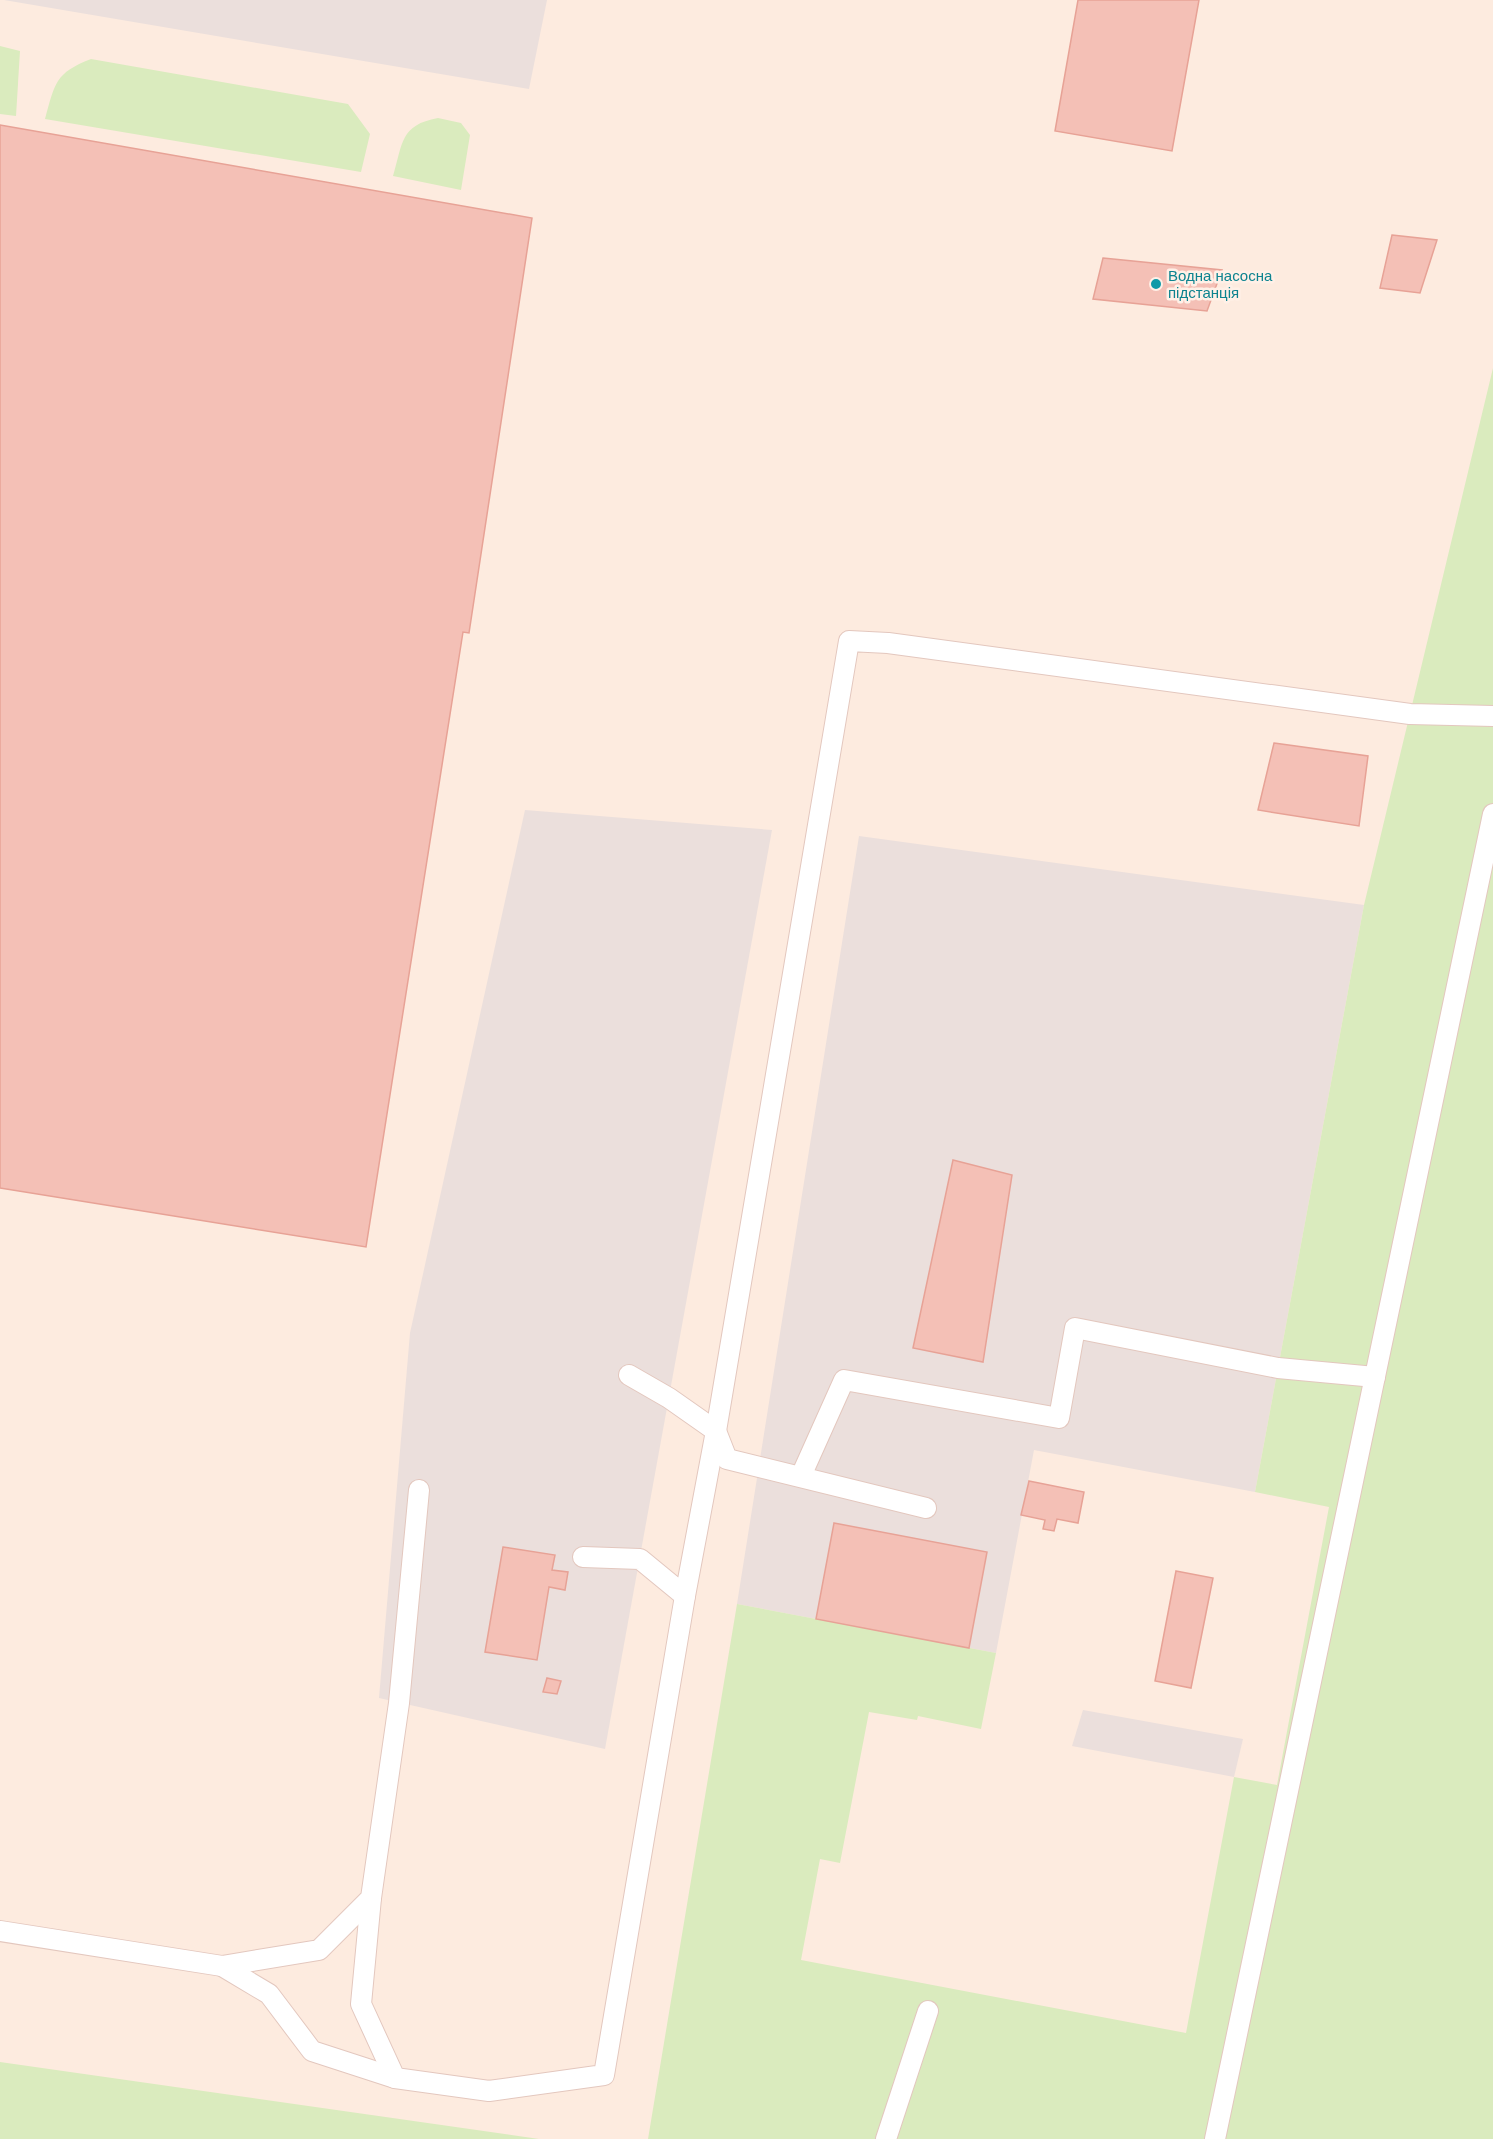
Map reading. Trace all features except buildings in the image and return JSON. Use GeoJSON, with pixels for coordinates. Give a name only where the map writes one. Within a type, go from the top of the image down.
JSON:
{"type":"FeatureCollection","features":[{"type":"Feature","properties":{"kind":"lane"},"geometry":{"type":"LineString","coordinates":[[222,1966],[269,1994],[312,2051],[395,2078],[489,2091],[604,2075],[716,1431],[849,641],[888,643],[1410,714],[1493,716]]}},
{"type":"Feature","properties":{"kind":"lane"},"geometry":{"type":"LineString","coordinates":[[1215,2139],[1493,814]]}},
{"type":"Feature","properties":{"kind":"lane"},"geometry":{"type":"LineString","coordinates":[[801,1476],[844,1380],[1059,1418],[1075,1328],[1278,1368],[1375,1377]]}},
{"type":"Feature","properties":{"kind":"lane"},"geometry":{"type":"LineString","coordinates":[[630,1375],[669,1398],[716,1431],[727,1459],[926,1508]]}},
{"type":"Feature","properties":{"kind":"lane"},"geometry":{"type":"LineString","coordinates":[[395,2078],[360,2004],[371,1898],[399,1703],[419,1490]]}},
{"type":"Feature","properties":{"kind":"lane"},"geometry":{"type":"LineString","coordinates":[[583,1557],[640,1559],[686,1596]]}},
{"type":"Feature","properties":{"kind":"lane"},"geometry":{"type":"LineString","coordinates":[[0,1931],[222,1966],[319,1950],[371,1898]]}},
{"type":"Feature","properties":{"kind":"lane"},"geometry":{"type":"LineString","coordinates":[[886,2139],[928,2011]]}},
{"type":"Feature","properties":{"kind":"shaded area"},"geometry":{"type":"Polygon","coordinates":[[[4,0],[547,0],[529,89],[4,0]]]}},
{"type":"Feature","properties":{"kind":"shaded area"},"geometry":{"type":"Polygon","coordinates":[[[525,810],[772,830],[605,1749],[379,1698],[410,1333],[525,810]]]}},
{"type":"Feature","properties":{"kind":"shaded area"},"geometry":{"type":"Polygon","coordinates":[[[859,836],[1364,905],[1255,1492],[1034,1450],[996,1653],[737,1604],[859,836]]]}},
{"type":"Feature","properties":{"kind":"shaded area"},"geometry":{"type":"Polygon","coordinates":[[[1083,1710],[1243,1739],[1234,1777],[1072,1746],[1083,1710]]]}},
{"type":"Feature","properties":{"kind":"green space"},"geometry":{"type":"Polygon","coordinates":[[[0,46],[20,51],[16,116],[0,114],[0,46]]]}},
{"type":"Feature","properties":{"kind":"green space"},"geometry":{"type":"Polygon","coordinates":[[[91,59],[348,104],[370,134],[361,172],[45,119],[58,81],[70,69],[91,59]]]}},
{"type":"Feature","properties":{"kind":"green space"},"geometry":{"type":"Polygon","coordinates":[[[438,118],[461,123],[470,135],[461,190],[393,176],[405,137],[416,125],[438,118]]]}},
{"type":"Feature","properties":{"kind":"green space"},"geometry":{"type":"Polygon","coordinates":[[[1493,368],[1493,2139],[648,2139],[737,1604],[996,1653],[981,1729],[918,1716],[917,1720],[869,1712],[840,1863],[820,1859],[801,1960],[1186,2033],[1234,1777],[1277,1785],[1329,1507],[1255,1492],[1364,905],[1493,368]]]}},
{"type":"Feature","properties":{"kind":"green space"},"geometry":{"type":"Polygon","coordinates":[[[0,2062],[539,2139],[0,2139],[0,2062]]]}},
{"type":"Feature","properties":{"kind":"place","name":"Водна насосна підстанція"},"geometry":{"type":"Point","coordinates":[1156,284]}}]}
